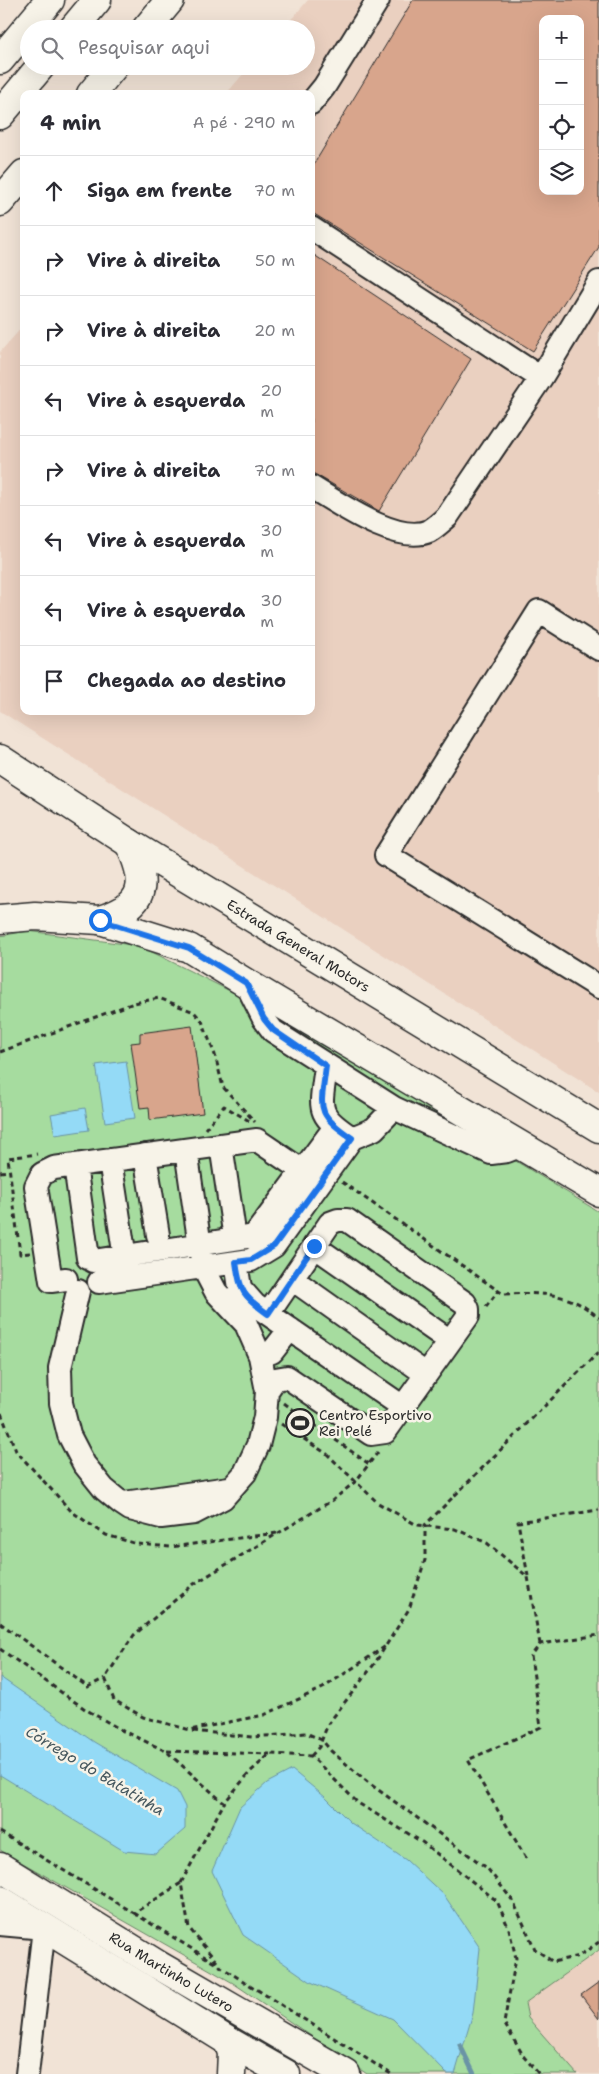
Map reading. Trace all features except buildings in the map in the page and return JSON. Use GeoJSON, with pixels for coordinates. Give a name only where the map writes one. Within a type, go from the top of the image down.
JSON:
{"type":"FeatureCollection","features":[{"type":"Feature","properties":{"kind":"main road"},"geometry":{"type":"LineString","coordinates":[[33,20],[50,0]]}},
{"type":"Feature","properties":{"kind":"main road"},"geometry":{"type":"LineString","coordinates":[[81,20],[98,0]]}},
{"type":"Feature","properties":{"kind":"main road"},"geometry":{"type":"LineString","coordinates":[[153,20],[170,0]]}},
{"type":"Feature","properties":{"kind":"main road"},"geometry":{"type":"LineString","coordinates":[[0,60],[20,36]]}},
{"type":"Feature","properties":{"kind":"main road"},"geometry":{"type":"LineString","coordinates":[[21,90],[33,75]]}},
{"type":"Feature","properties":{"kind":"main road"},"geometry":{"type":"LineString","coordinates":[[94,90],[107,75]]}},
{"type":"Feature","properties":{"kind":"main road"},"geometry":{"type":"LineString","coordinates":[[0,115],[20,91]]}},
{"type":"Feature","properties":{"kind":"main road"},"geometry":{"type":"LineString","coordinates":[[0,202],[20,179]]}},
{"type":"Feature","properties":{"kind":"main road","name":"Estrada General Motors"},"geometry":{"type":"LineString","coordinates":[[0,759],[129,844],[599,1128]]}},
{"type":"Feature","properties":{"kind":"main road"},"geometry":{"type":"LineString","coordinates":[[0,767],[42,787]]}},
{"type":"Feature","properties":{"kind":"main road"},"geometry":{"type":"LineString","coordinates":[[100,920],[120,913],[133,902],[141,891],[142,878],[129,844]]}},
{"type":"Feature","properties":{"kind":"main road"},"geometry":{"type":"LineString","coordinates":[[0,905],[35,916]]}},
{"type":"Feature","properties":{"kind":"main road"},"geometry":{"type":"LineString","coordinates":[[0,919],[35,916],[100,920],[189,948],[599,1192]]}},
{"type":"Feature","properties":{"kind":"main road","name":"Rua Martinho Lutero"},"geometry":{"type":"LineString","coordinates":[[0,1867],[158,1965],[346,2074]]}},
{"type":"Feature","properties":{"kind":"main road"},"geometry":{"type":"LineString","coordinates":[[0,1900],[228,2041],[286,2074]]}},
{"type":"Feature","properties":{"kind":"main road"},"geometry":{"type":"LineString","coordinates":[[228,2041],[232,2053],[231,2074]]}},
{"type":"Feature","properties":{"kind":"street"},"geometry":{"type":"LineString","coordinates":[[315,98],[324,87],[378,0]]}},
{"type":"Feature","properties":{"kind":"street"},"geometry":{"type":"LineString","coordinates":[[315,231],[541,378]]}},
{"type":"Feature","properties":{"kind":"street"},"geometry":{"type":"LineString","coordinates":[[315,490],[374,524],[407,534],[428,531],[447,517],[541,378],[599,282]]}},
{"type":"Feature","properties":{"kind":"street"},"geometry":{"type":"LineString","coordinates":[[599,649],[539,610],[386,855],[599,987]]}},
{"type":"Feature","properties":{"kind":"street"},"geometry":{"type":"LineString","coordinates":[[246,983],[264,1019],[273,1030],[326,1066],[394,1108],[491,1153],[507,1151],[522,1145]]}},
{"type":"Feature","properties":{"kind":"street"},"geometry":{"type":"LineString","coordinates":[[326,1066],[322,1104],[324,1115],[330,1123],[343,1133],[374,1129],[394,1108]]}},
{"type":"Feature","properties":{"kind":"street"},"geometry":{"type":"LineString","coordinates":[[316,1175],[257,1140],[54,1168],[42,1174],[36,1186],[51,1281],[81,1284],[251,1260],[274,1246],[343,1133]]}},
{"type":"Feature","properties":{"kind":"street"},"geometry":{"type":"LineString","coordinates":[[221,1145],[233,1225]]}},
{"type":"Feature","properties":{"kind":"street"},"geometry":{"type":"LineString","coordinates":[[75,1165],[91,1259],[100,1270],[81,1284],[60,1368],[61,1403],[69,1435],[84,1464],[104,1489],[121,1503],[234,1487],[245,1473],[252,1459],[265,1417],[267,1392],[260,1356],[246,1324],[216,1292],[203,1267],[186,1150]]}},
{"type":"Feature","properties":{"kind":"street"},"geometry":{"type":"LineString","coordinates":[[145,1155],[158,1235]]}},
{"type":"Feature","properties":{"kind":"street"},"geometry":{"type":"LineString","coordinates":[[110,1160],[128,1278]]}},
{"type":"Feature","properties":{"kind":"street"},"geometry":{"type":"LineString","coordinates":[[81,1284],[66,1273],[71,1262],[76,1259],[125,1256],[254,1236],[316,1175]]}},
{"type":"Feature","properties":{"kind":"street"},"geometry":{"type":"LineString","coordinates":[[267,1392],[275,1380],[288,1377],[371,1434],[385,1432],[468,1316],[468,1309],[465,1303],[347,1220],[338,1220],[330,1223],[268,1314]]}},
{"type":"Feature","properties":{"kind":"street"},"geometry":{"type":"LineString","coordinates":[[314,1246],[450,1340]]}},
{"type":"Feature","properties":{"kind":"street"},"geometry":{"type":"LineString","coordinates":[[236,1262],[240,1288],[255,1305],[403,1406]]}},
{"type":"Feature","properties":{"kind":"street"},"geometry":{"type":"LineString","coordinates":[[292,1279],[426,1374]]}},
{"type":"Feature","properties":{"kind":"street"},"geometry":{"type":"LineString","coordinates":[[260,1356],[272,1352],[290,1329]]}},
{"type":"Feature","properties":{"kind":"street"},"geometry":{"type":"LineString","coordinates":[[0,1924],[44,1928],[27,2074]]}},
{"type":"Feature","properties":{"kind":"path"},"geometry":{"type":"LineString","coordinates":[[0,1052],[134,1003],[159,998],[194,1012],[202,1021],[215,1055],[223,1087],[256,1123]]}},
{"type":"Feature","properties":{"kind":"path"},"geometry":{"type":"LineString","coordinates":[[0,1172],[9,1171]]}},
{"type":"Feature","properties":{"kind":"path"},"geometry":{"type":"LineString","coordinates":[[316,1175],[503,1294],[529,1293],[568,1297],[599,1318]]}},
{"type":"Feature","properties":{"kind":"path"},"geometry":{"type":"LineString","coordinates":[[311,1756],[322,1740],[328,1724],[386,1646],[409,1609],[425,1560],[425,1525],[599,1352]]}},
{"type":"Feature","properties":{"kind":"path"},"geometry":{"type":"LineString","coordinates":[[267,1392],[368,1464]]}},
{"type":"Feature","properties":{"kind":"path"},"geometry":{"type":"LineString","coordinates":[[265,1417],[280,1423],[327,1454],[378,1503],[417,1524],[454,1529],[487,1543],[528,1577]]}},
{"type":"Feature","properties":{"kind":"path"},"geometry":{"type":"LineString","coordinates":[[0,1623],[88,1687],[105,1678],[134,1635],[194,1584],[333,1500],[356,1481]]}},
{"type":"Feature","properties":{"kind":"path"},"geometry":{"type":"LineString","coordinates":[[540,1644],[518,1522],[599,1510]]}},
{"type":"Feature","properties":{"kind":"path"},"geometry":{"type":"LineString","coordinates":[[526,1858],[468,1760],[541,1727],[531,1656],[540,1644],[599,1634]]}},
{"type":"Feature","properties":{"kind":"path"},"geometry":{"type":"LineString","coordinates":[[190,1730],[264,1715],[323,1688],[386,1646]]}},
{"type":"Feature","properties":{"kind":"path"},"geometry":{"type":"LineString","coordinates":[[0,1649],[85,1709],[123,1731],[166,1750],[224,1804]]}},
{"type":"Feature","properties":{"kind":"path"},"geometry":{"type":"LineString","coordinates":[[105,1678],[114,1700],[143,1717],[190,1730],[252,1737],[306,1734],[322,1740],[331,1751],[370,1784],[487,1868],[513,1901],[535,1949],[553,1962],[579,1956],[599,1942]]}},
{"type":"Feature","properties":{"kind":"path"},"geometry":{"type":"LineString","coordinates":[[166,1750],[311,1756],[358,1803],[422,1842],[496,1901],[509,1929],[516,1958],[504,2023],[524,2057],[539,2074]]}},
{"type":"Feature","properties":{"kind":"path"},"geometry":{"type":"LineString","coordinates":[[134,1913],[181,1883],[224,1804],[250,1772],[270,1754]]}},
{"type":"Feature","properties":{"kind":"path"},"geometry":{"type":"LineString","coordinates":[[0,1832],[134,1913],[391,2074]]}},
{"type":"Feature","properties":{"kind":"path"},"geometry":{"type":"LineString","coordinates":[[181,1883],[188,1928],[221,1967]]}},
{"type":"Feature","properties":{"kind":"shaded area"},"geometry":{"type":"Polygon","coordinates":[[[308,0],[599,0],[599,1092],[0,711],[0,352],[20,330],[20,715],[315,715],[315,90],[229,90],[242,75],[315,75],[315,20],[291,20],[308,0]]]}},
{"type":"Feature","properties":{"kind":"shaded area"},"geometry":{"type":"Polygon","coordinates":[[[599,1950],[599,2074],[577,2074],[528,2018],[525,2003],[599,1950]]]}},
{"type":"Feature","properties":{"kind":"green space","name":"Centro Esportivo Rei Pelé"},"geometry":{"type":"Polygon","coordinates":[[[28,931],[140,946],[274,1013],[599,1212],[599,1950],[525,2003],[528,2018],[577,2074],[367,2074],[233,1983],[0,1850],[0,936],[28,931]]]}},
{"type":"Feature","properties":{"kind":"water"},"geometry":{"type":"Polygon","coordinates":[[[126,1061],[135,1118],[105,1122],[96,1065],[126,1061]]]}},
{"type":"Feature","properties":{"kind":"water"},"geometry":{"type":"Polygon","coordinates":[[[85,1108],[89,1130],[55,1135],[51,1114],[85,1108]]]}},
{"type":"Feature","properties":{"kind":"water"},"geometry":{"type":"Polygon","coordinates":[[[0,1677],[94,1742],[177,1791],[185,1807],[185,1829],[156,1854],[124,1851],[0,1775],[0,1677]]]}},
{"type":"Feature","properties":{"kind":"water"},"geometry":{"type":"Polygon","coordinates":[[[292,1770],[325,1797],[351,1823],[406,1860],[444,1895],[480,1948],[473,2013],[455,2074],[447,2074],[393,2019],[311,1982],[243,1935],[212,1871],[240,1807],[267,1783],[292,1770]]]}},
{"type":"Feature","properties":{"kind":"waterway","name":"Córrego do Batatinha"},"geometry":{"type":"LineString","coordinates":[[460,2045],[474,2074]]}},
{"type":"Feature","properties":{"kind":"place","name":"Centro Esportivo Rei Pelé"},"geometry":{"type":"Point","coordinates":[300,1423]}},
{"type":"Feature","properties":{"kind":"route"},"geometry":{"type":"LineString","coordinates":[[100,920],[189,948],[246,983],[264,1019],[273,1030],[326,1066],[322,1104],[324,1115],[330,1123],[352,1138],[274,1246],[251,1260],[236,1262],[240,1288],[255,1305],[268,1314],[314,1246]]}}]}
